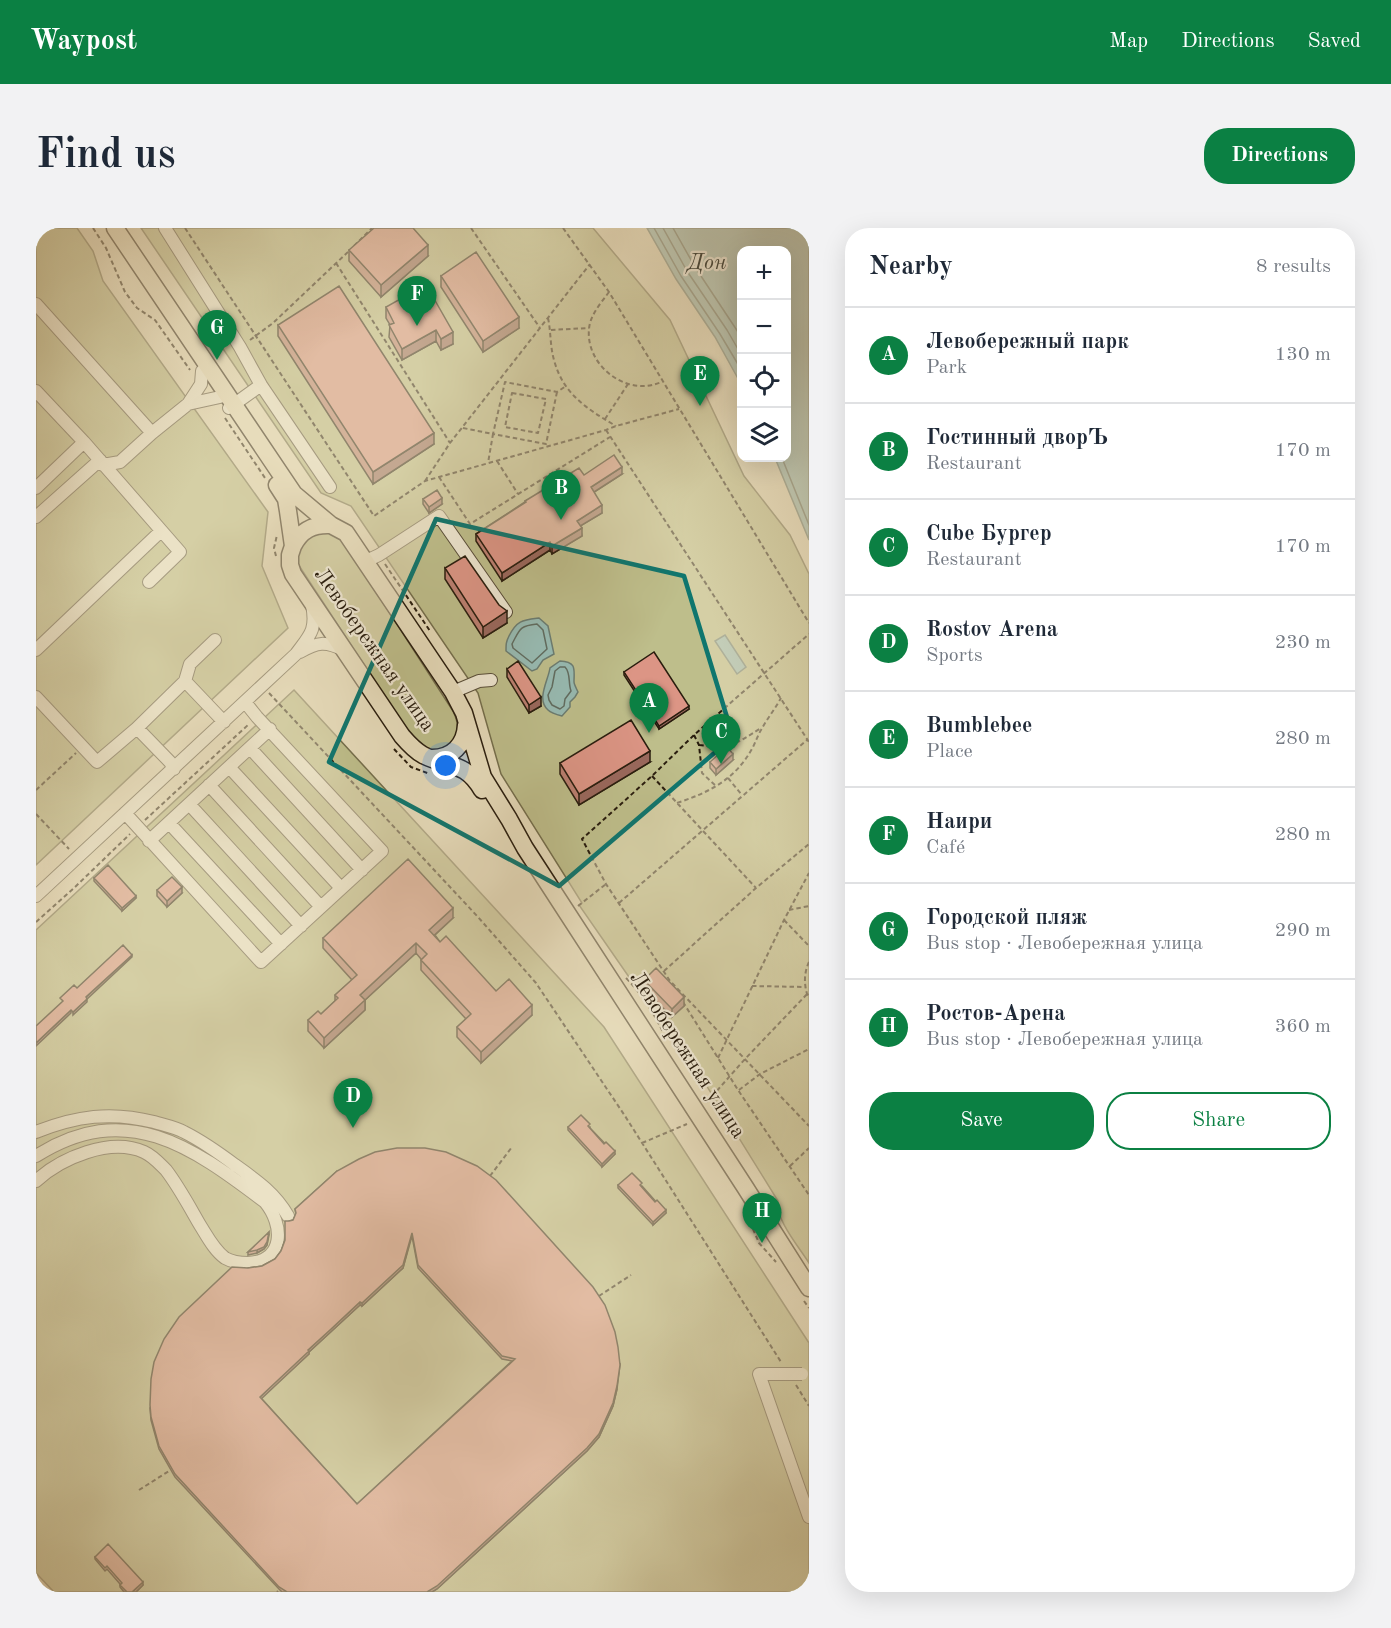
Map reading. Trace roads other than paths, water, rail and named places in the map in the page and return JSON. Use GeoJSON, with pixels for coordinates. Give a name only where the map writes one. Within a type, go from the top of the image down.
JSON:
{"type":"FeatureCollection","features":[{"type":"Feature","properties":{"kind":"main road","name":"Левобережная улица"},"geometry":{"type":"LineString","coordinates":[[104,228],[202,378],[224,402],[294,494],[331,525],[346,533],[372,558],[464,713],[483,777],[525,848],[697,1112],[806,1294]]}},
{"type":"Feature","properties":{"kind":"main road","name":"Левобережная улица"},"geometry":{"type":"LineString","coordinates":[[115,228],[143,269],[286,499],[293,546],[290,555],[293,574],[412,748],[430,758],[461,768],[476,778],[505,823],[525,848]]}},
{"type":"Feature","properties":{"kind":"main road"},"geometry":{"type":"LineString","coordinates":[[121,228],[143,269]]}},
{"type":"Feature","properties":{"kind":"main road"},"geometry":{"type":"LineString","coordinates":[[293,546],[300,535],[311,527],[331,525]]}},
{"type":"Feature","properties":{"kind":"main road"},"geometry":{"type":"LineString","coordinates":[[430,758],[446,756],[459,747],[466,733],[466,725]]}},
{"type":"Feature","properties":{"kind":"street"},"geometry":{"type":"LineString","coordinates":[[165,228],[240,347],[261,385],[330,487]]}},
{"type":"Feature","properties":{"kind":"street"},"geometry":{"type":"LineString","coordinates":[[36,304],[152,433]]}},
{"type":"Feature","properties":{"kind":"street"},"geometry":{"type":"LineString","coordinates":[[36,517],[101,463],[120,462],[188,404],[202,378]]}},
{"type":"Feature","properties":{"kind":"street"},"geometry":{"type":"LineString","coordinates":[[188,404],[224,402],[261,385]]}},
{"type":"Feature","properties":{"kind":"street"},"geometry":{"type":"LineString","coordinates":[[36,391],[119,481],[180,552],[148,582]]}},
{"type":"Feature","properties":{"kind":"street"},"geometry":{"type":"LineString","coordinates":[[36,488],[84,442]]}},
{"type":"Feature","properties":{"kind":"street"},"geometry":{"type":"LineString","coordinates":[[119,481],[120,462]]}},
{"type":"Feature","properties":{"kind":"street"},"geometry":{"type":"LineString","coordinates":[[372,558],[439,516],[506,612]]}},
{"type":"Feature","properties":{"kind":"street"},"geometry":{"type":"LineString","coordinates":[[36,650],[162,531]]}},
{"type":"Feature","properties":{"kind":"street"},"geometry":{"type":"LineString","coordinates":[[36,896],[296,654],[311,635],[314,625],[311,599]]}},
{"type":"Feature","properties":{"kind":"street"},"geometry":{"type":"LineString","coordinates":[[36,697],[97,762],[137,728],[185,681],[190,664],[215,640]]}},
{"type":"Feature","properties":{"kind":"street"},"geometry":{"type":"LineString","coordinates":[[296,654],[314,644],[334,646],[344,650]]}},
{"type":"Feature","properties":{"kind":"street"},"geometry":{"type":"LineString","coordinates":[[453,692],[479,681],[491,680]]}},
{"type":"Feature","properties":{"kind":"street"},"geometry":{"type":"LineString","coordinates":[[185,681],[224,722]]}},
{"type":"Feature","properties":{"kind":"street"},"geometry":{"type":"LineString","coordinates":[[125,813],[261,962],[281,945],[382,851],[245,702]]}},
{"type":"Feature","properties":{"kind":"street"},"geometry":{"type":"LineString","coordinates":[[137,728],[174,769]]}},
{"type":"Feature","properties":{"kind":"street"},"geometry":{"type":"LineString","coordinates":[[149,841],[270,729]]}},
{"type":"Feature","properties":{"kind":"street"},"geometry":{"type":"LineString","coordinates":[[249,748],[362,870]]}},
{"type":"Feature","properties":{"kind":"street"},"geometry":{"type":"LineString","coordinates":[[229,767],[341,888]]}},
{"type":"Feature","properties":{"kind":"street"},"geometry":{"type":"LineString","coordinates":[[209,785],[321,907]]}},
{"type":"Feature","properties":{"kind":"street"},"geometry":{"type":"LineString","coordinates":[[189,804],[301,926]]}},
{"type":"Feature","properties":{"kind":"street"},"geometry":{"type":"LineString","coordinates":[[169,823],[281,945]]}},
{"type":"Feature","properties":{"kind":"street"},"geometry":{"type":"LineString","coordinates":[[36,1132],[57,1123],[107,1115],[137,1118],[183,1131],[267,1188],[288,1216]]}},
{"type":"Feature","properties":{"kind":"street"},"geometry":{"type":"LineString","coordinates":[[36,1156],[61,1143],[108,1130],[146,1133],[170,1141],[198,1156],[265,1202],[276,1219],[278,1243],[266,1258],[251,1263],[239,1263],[226,1258],[211,1242],[173,1179],[157,1160],[134,1149],[100,1149],[78,1155],[60,1163],[36,1181]]}},
{"type":"Feature","properties":{"kind":"street"},"geometry":{"type":"LineString","coordinates":[[800,1375],[780,1371],[759,1374],[809,1517]]}},
{"type":"Feature","properties":{"kind":"water","name":"Дон"},"geometry":{"type":"Polygon","coordinates":[[[647,228],[809,228],[809,540],[777,462],[791,462],[791,246],[737,246],[737,377],[715,337],[676,279],[647,228]]]}},
{"type":"Feature","properties":{"kind":"water"},"geometry":{"type":"Polygon","coordinates":[[[539,618],[548,626],[554,654],[543,660],[537,669],[532,671],[506,651],[506,645],[518,624],[525,620],[539,618]]]}},
{"type":"Feature","properties":{"kind":"water"},"geometry":{"type":"Polygon","coordinates":[[[725,635],[746,667],[737,674],[715,641],[725,635]]]}},
{"type":"Feature","properties":{"kind":"water"},"geometry":{"type":"Polygon","coordinates":[[[560,661],[572,665],[574,683],[578,692],[562,716],[549,711],[543,701],[550,668],[560,661]]]}},
{"type":"Feature","properties":{"kind":"place","name":"Наири"},"geometry":{"type":"Point","coordinates":[417,326]}},
{"type":"Feature","properties":{"kind":"place","name":"Городской пляж"},"geometry":{"type":"Point","coordinates":[217,360]}},
{"type":"Feature","properties":{"kind":"place","name":"Bumblebee"},"geometry":{"type":"Point","coordinates":[700,406]}},
{"type":"Feature","properties":{"kind":"place","name":"Гостинный дворЪ"},"geometry":{"type":"Point","coordinates":[561,520]}},
{"type":"Feature","properties":{"kind":"place","name":"Левобережный парк"},"geometry":{"type":"Point","coordinates":[649,733]}},
{"type":"Feature","properties":{"kind":"place","name":"Cube Бургер"},"geometry":{"type":"Point","coordinates":[721,764]}},
{"type":"Feature","properties":{"kind":"place","name":"Rostov Arena"},"geometry":{"type":"Point","coordinates":[353,1128]}},
{"type":"Feature","properties":{"kind":"place","name":"Ростов-Арена"},"geometry":{"type":"Point","coordinates":[762,1243]}}]}
